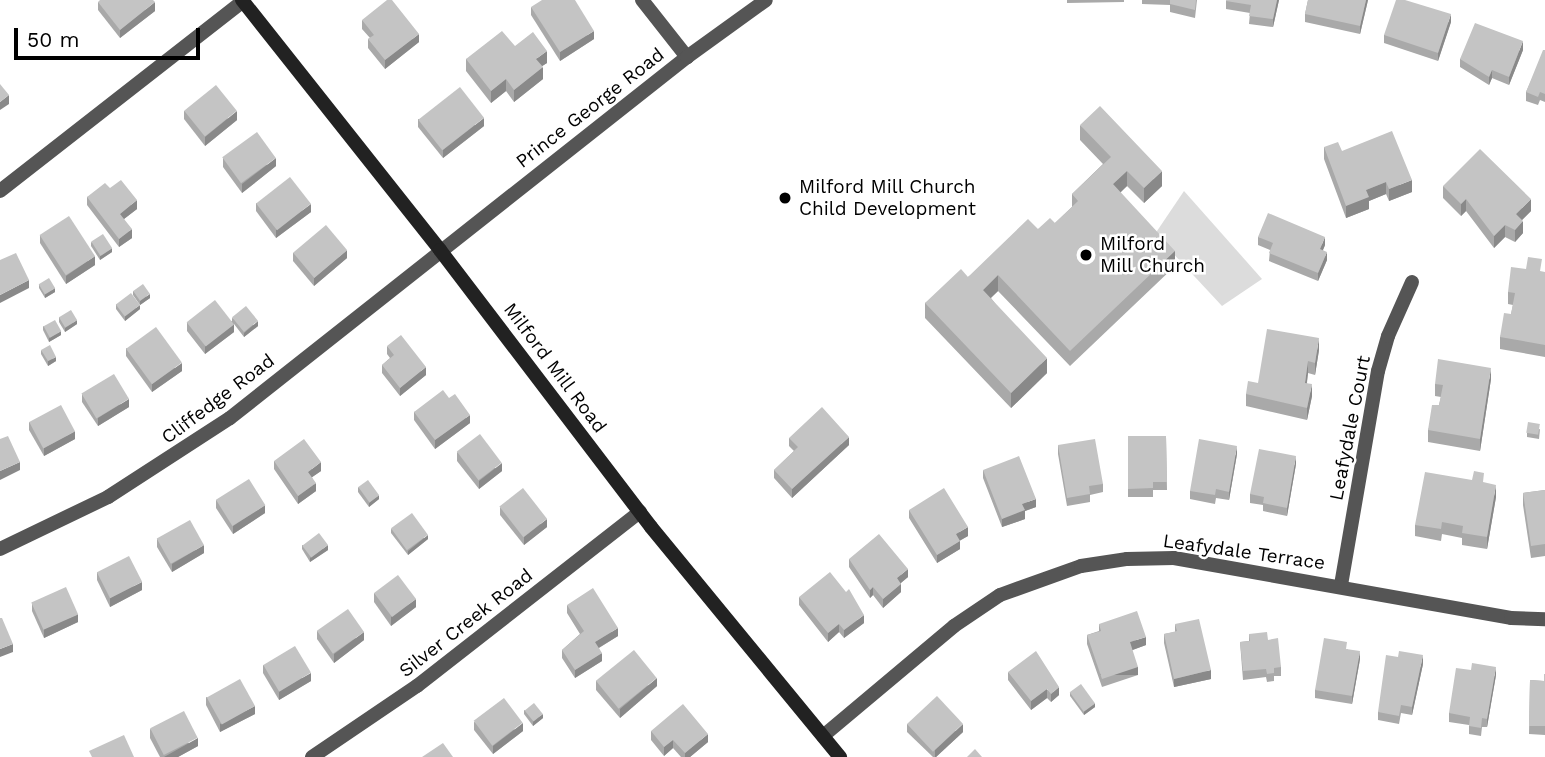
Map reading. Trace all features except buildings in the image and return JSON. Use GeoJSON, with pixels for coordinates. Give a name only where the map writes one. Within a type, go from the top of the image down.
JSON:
{"type":"FeatureCollection","features":[{"type":"Feature","properties":{"kind":"main road","name":"Milford Mill Road"},"geometry":{"type":"LineString","coordinates":[[243,1],[440,250],[639,512],[840,757]]}},
{"type":"Feature","properties":{"kind":"street"},"geometry":{"type":"LineString","coordinates":[[642,0],[687,57]]}},
{"type":"Feature","properties":{"kind":"street","name":"Prince George Road"},"geometry":{"type":"LineString","coordinates":[[440,250],[687,57],[766,0]]}},
{"type":"Feature","properties":{"kind":"street"},"geometry":{"type":"LineString","coordinates":[[0,191],[243,1]]}},
{"type":"Feature","properties":{"kind":"street","name":"Cliffedge Road"},"geometry":{"type":"LineString","coordinates":[[0,549],[108,497],[170,459],[230,418],[440,250]]}},
{"type":"Feature","properties":{"kind":"street","name":"Leafydale Court"},"geometry":{"type":"LineString","coordinates":[[1341,585],[1378,371],[1388,336],[1412,282]]}},
{"type":"Feature","properties":{"kind":"street","name":"Silver Creek Road"},"geometry":{"type":"LineString","coordinates":[[312,757],[417,686],[639,512]]}},
{"type":"Feature","properties":{"kind":"street","name":"Leafydale Terrace"},"geometry":{"type":"LineString","coordinates":[[823,736],[954,626],[1000,595],[1041,578],[1127,559],[1174,558],[1341,585],[1511,618],[1545,619]]}},
{"type":"Feature","properties":{"kind":"shaded area"},"geometry":{"type":"Polygon","coordinates":[[[1184,191],[1262,279],[1222,306],[1155,234],[1184,191]]]}},
{"type":"Feature","properties":{"kind":"place","name":"Milford Mill Church Child Development"},"geometry":{"type":"Point","coordinates":[785,198]}},
{"type":"Feature","properties":{"kind":"place","name":"Milford Mill Church"},"geometry":{"type":"Point","coordinates":[1086,255]}}]}
